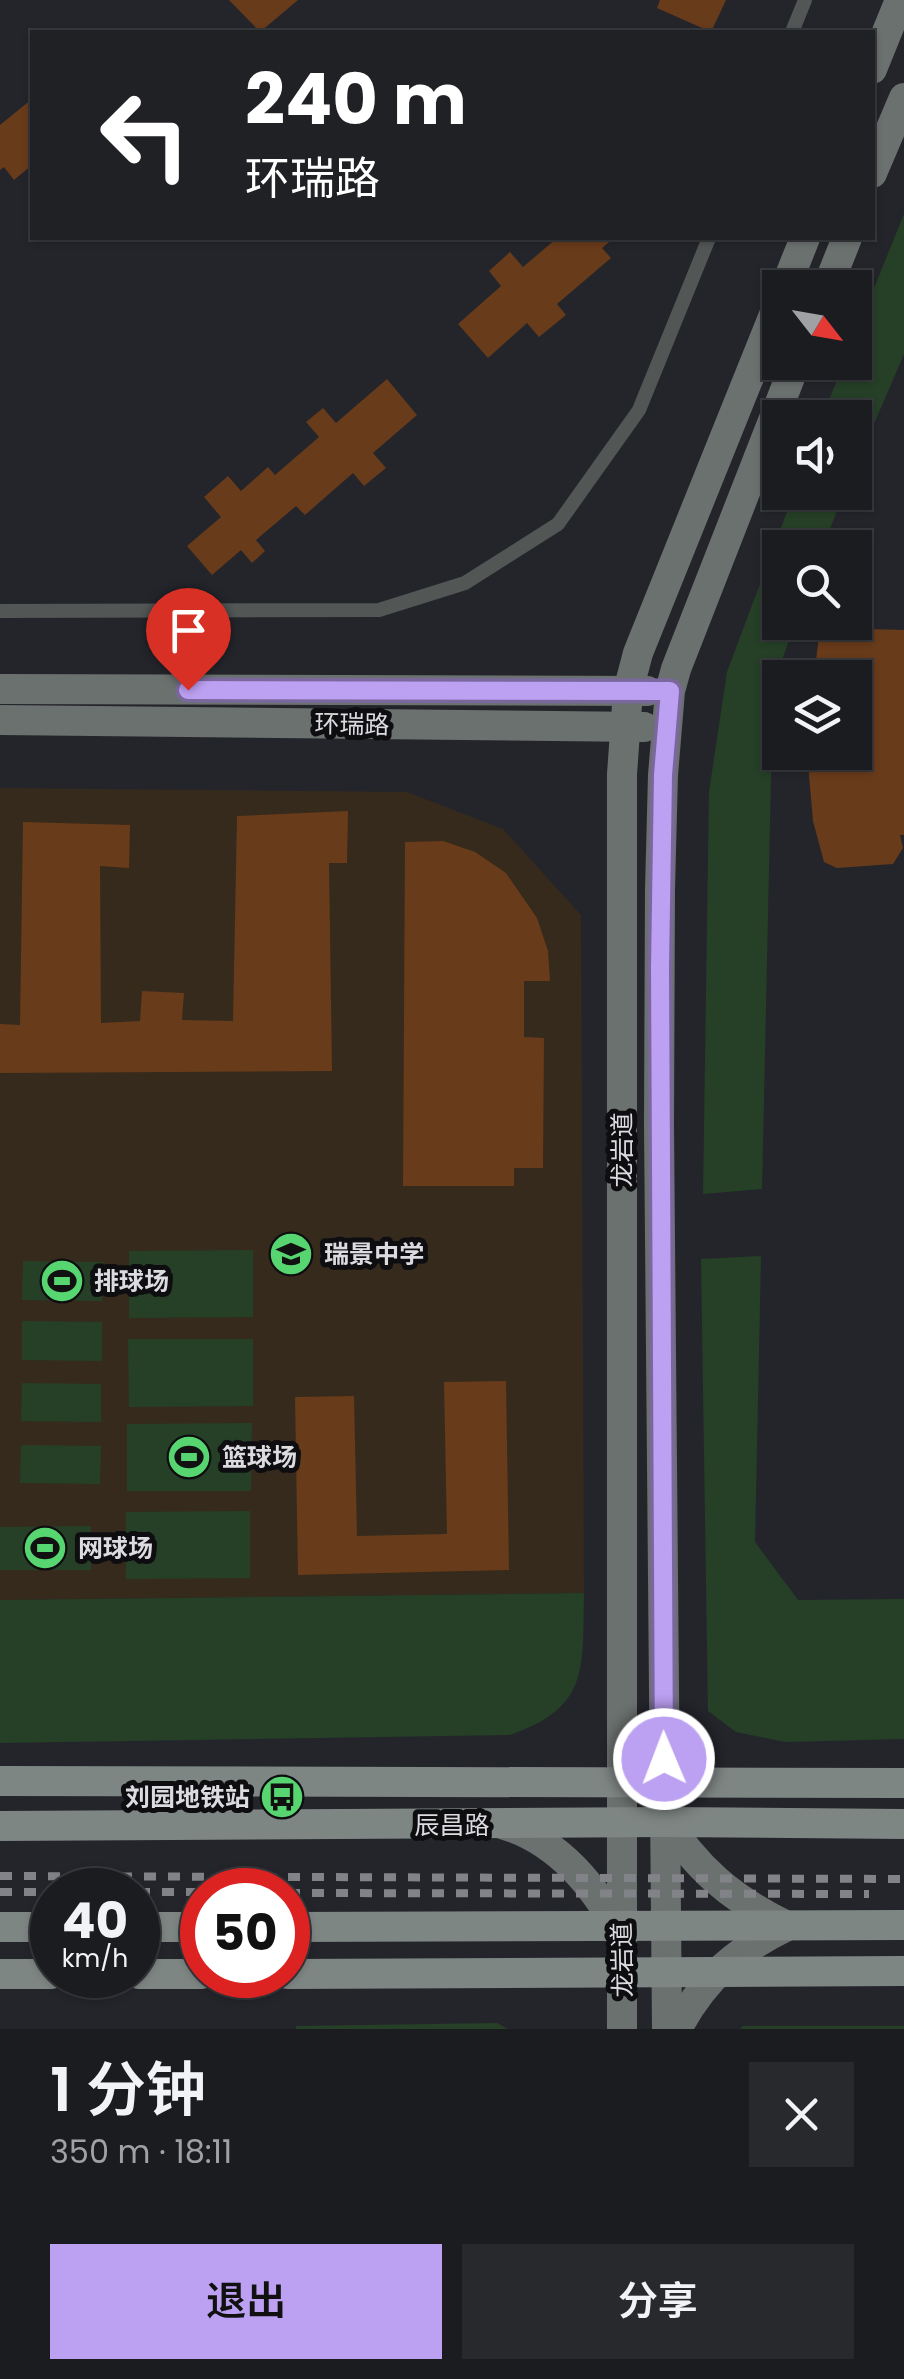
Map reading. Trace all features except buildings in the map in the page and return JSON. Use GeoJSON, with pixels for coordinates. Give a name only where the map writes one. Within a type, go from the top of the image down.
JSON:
{"type":"FeatureCollection","features":[{"type":"Feature","properties":{"kind":"main road"},"geometry":{"type":"LineString","coordinates":[[875,63],[899,12]]}},
{"type":"Feature","properties":{"kind":"main road"},"geometry":{"type":"LineString","coordinates":[[875,165],[893,115]]}},
{"type":"Feature","properties":{"kind":"main road"},"geometry":{"type":"LineString","coordinates":[[792,270],[804,240]]}},
{"type":"Feature","properties":{"kind":"main road"},"geometry":{"type":"LineString","coordinates":[[834,270],[846,240]]}},
{"type":"Feature","properties":{"kind":"main road","name":"龙岩道"},"geometry":{"type":"LineString","coordinates":[[622,2029],[664,1927],[666,1822],[620,1738],[625,727],[628,691],[638,653],[762,345]]}},
{"type":"Feature","properties":{"kind":"main road"},"geometry":{"type":"LineString","coordinates":[[667,727],[670,691],[689,630],[789,380]]}},
{"type":"Feature","properties":{"kind":"main road","name":"环瑞路"},"geometry":{"type":"LineString","coordinates":[[0,689],[670,691]]}},
{"type":"Feature","properties":{"kind":"main road","name":"环瑞路"},"geometry":{"type":"LineString","coordinates":[[0,720],[667,727]]}},
{"type":"Feature","properties":{"kind":"main road","name":"龙岩道"},"geometry":{"type":"LineString","coordinates":[[643,1973],[620,1930],[621,1823],[642,1782],[659,1106],[660,890],[667,727]]}},
{"type":"Feature","properties":{"kind":"main road"},"geometry":{"type":"LineString","coordinates":[[0,1781],[904,1783]]}},
{"type":"Feature","properties":{"kind":"main road"},"geometry":{"type":"LineString","coordinates":[[666,1822],[718,1885],[750,1908],[787,1926]]}},
{"type":"Feature","properties":{"kind":"main road"},"geometry":{"type":"LineString","coordinates":[[502,1824],[526,1831],[559,1853],[620,1930]]}},
{"type":"Feature","properties":{"kind":"main road","name":"辰昌路"},"geometry":{"type":"LineString","coordinates":[[0,1826],[904,1824]]}},
{"type":"Feature","properties":{"kind":"main road"},"geometry":{"type":"LineString","coordinates":[[310,1927],[620,1930],[904,1925]]}},
{"type":"Feature","properties":{"kind":"main road"},"geometry":{"type":"LineString","coordinates":[[677,2029],[700,1992],[737,1954],[787,1926]]}},
{"type":"Feature","properties":{"kind":"main road"},"geometry":{"type":"LineString","coordinates":[[0,1927],[30,1927]]}},
{"type":"Feature","properties":{"kind":"main road"},"geometry":{"type":"LineString","coordinates":[[310,1974],[904,1971]]}},
{"type":"Feature","properties":{"kind":"main road"},"geometry":{"type":"LineString","coordinates":[[643,1973],[665,2029]]}},
{"type":"Feature","properties":{"kind":"main road"},"geometry":{"type":"LineString","coordinates":[[0,1974],[30,1974]]}},
{"type":"Feature","properties":{"kind":"lane"},"geometry":{"type":"LineString","coordinates":[[793,30],[805,0]]}},
{"type":"Feature","properties":{"kind":"lane"},"geometry":{"type":"LineString","coordinates":[[0,611],[379,610],[465,583],[558,524],[639,410],[708,240]]}},
{"type":"Feature","properties":{"kind":"shaded area","name":"瑞景中学"},"geometry":{"type":"Polygon","coordinates":[[[0,788],[407,792],[503,829],[581,915],[584,1593],[0,1600],[0,788]]]}},
{"type":"Feature","properties":{"kind":"green space"},"geometry":{"type":"Polygon","coordinates":[[[904,214],[904,354],[872,428],[872,400],[829,400],[837,380],[872,380],[872,293],[904,214]]]}},
{"type":"Feature","properties":{"kind":"green space"},"geometry":{"type":"Polygon","coordinates":[[[788,510],[837,510],[830,530],[780,530],[788,510]]]}},
{"type":"Feature","properties":{"kind":"green space"},"geometry":{"type":"Polygon","coordinates":[[[762,578],[762,640],[789,640],[782,660],[762,660],[762,770],[771,770],[762,1189],[703,1194],[709,792],[727,672],[762,578]]]}},
{"type":"Feature","properties":{"kind":"green space"},"geometry":{"type":"Polygon","coordinates":[[[253,1250],[253,1317],[129,1318],[129,1251],[253,1250]]]}},
{"type":"Feature","properties":{"kind":"green space"},"geometry":{"type":"Polygon","coordinates":[[[761,1256],[755,1542],[798,1600],[904,1599],[904,1739],[785,1742],[736,1732],[708,1711],[701,1259],[761,1256]]]}},
{"type":"Feature","properties":{"kind":"green space","name":"排球场"},"geometry":{"type":"Polygon","coordinates":[[[23,1261],[103,1262],[102,1301],[22,1300],[23,1261]]]}},
{"type":"Feature","properties":{"kind":"green space","name":"排球场"},"geometry":{"type":"Polygon","coordinates":[[[22,1321],[102,1322],[102,1361],[22,1360],[22,1321]]]}},
{"type":"Feature","properties":{"kind":"green space","name":"篮球场"},"geometry":{"type":"Polygon","coordinates":[[[128,1339],[253,1339],[253,1406],[129,1407],[128,1339]]]}},
{"type":"Feature","properties":{"kind":"green space"},"geometry":{"type":"Polygon","coordinates":[[[22,1383],[101,1384],[101,1422],[21,1421],[22,1383]]]}},
{"type":"Feature","properties":{"kind":"green space","name":"篮球场"},"geometry":{"type":"Polygon","coordinates":[[[252,1423],[251,1491],[127,1491],[127,1424],[252,1423]]]}},
{"type":"Feature","properties":{"kind":"green space"},"geometry":{"type":"Polygon","coordinates":[[[21,1445],[101,1446],[100,1484],[20,1483],[21,1445]]]}},
{"type":"Feature","properties":{"kind":"green space","name":"篮球场"},"geometry":{"type":"Polygon","coordinates":[[[250,1511],[250,1578],[126,1579],[126,1512],[250,1511]]]}},
{"type":"Feature","properties":{"kind":"green space","name":"网球场"},"geometry":{"type":"Polygon","coordinates":[[[91,1526],[91,1570],[0,1570],[0,1527],[91,1526]]]}},
{"type":"Feature","properties":{"kind":"green space"},"geometry":{"type":"Polygon","coordinates":[[[584,1593],[577,1681],[555,1711],[510,1735],[0,1743],[0,1600],[584,1593]]]}},
{"type":"Feature","properties":{"kind":"green space"},"geometry":{"type":"Polygon","coordinates":[[[497,2023],[508,2029],[296,2029],[296,2026],[497,2023]]]}},
{"type":"Feature","properties":{"kind":"green space"},"geometry":{"type":"Polygon","coordinates":[[[904,2026],[904,2029],[740,2029],[904,2026]]]}},
{"type":"Feature","properties":{"kind":"railway"},"geometry":{"type":"LineString","coordinates":[[0,1876],[904,1879]]}},
{"type":"Feature","properties":{"kind":"railway"},"geometry":{"type":"LineString","coordinates":[[0,1892],[30,1892]]}},
{"type":"Feature","properties":{"kind":"railway"},"geometry":{"type":"LineString","coordinates":[[160,1892],[180,1892]]}},
{"type":"Feature","properties":{"kind":"railway"},"geometry":{"type":"LineString","coordinates":[[310,1893],[869,1894]]}},
{"type":"Feature","properties":{"kind":"place","name":"瑞景中学"},"geometry":{"type":"Point","coordinates":[291,1254]}},
{"type":"Feature","properties":{"kind":"place","name":"排球场"},"geometry":{"type":"Point","coordinates":[62,1281]}},
{"type":"Feature","properties":{"kind":"place","name":"篮球场"},"geometry":{"type":"Point","coordinates":[189,1457]}},
{"type":"Feature","properties":{"kind":"place","name":"网球场"},"geometry":{"type":"Point","coordinates":[45,1548]}},
{"type":"Feature","properties":{"kind":"place","name":"刘园地铁站"},"geometry":{"type":"Point","coordinates":[282,1797]}},
{"type":"Feature","properties":{"kind":"route"},"geometry":{"type":"LineString","coordinates":[[188,690],[670,691],[660,890],[664,1759]]}}]}
